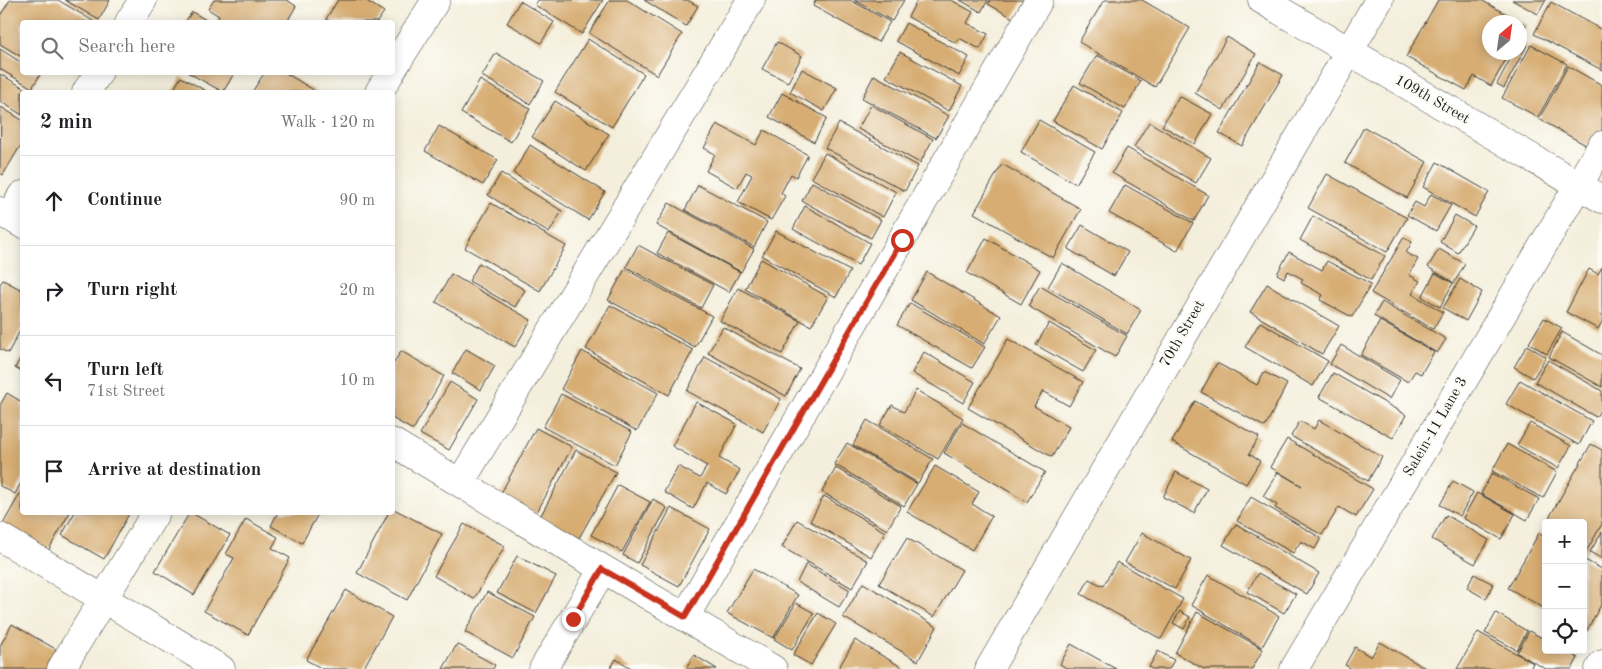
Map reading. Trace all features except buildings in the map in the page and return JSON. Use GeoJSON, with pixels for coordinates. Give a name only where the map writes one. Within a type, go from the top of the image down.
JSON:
{"type":"FeatureCollection","features":[{"type":"Feature","properties":{"kind":"street"},"geometry":{"type":"LineString","coordinates":[[131,20],[143,0]]}},
{"type":"Feature","properties":{"kind":"street"},"geometry":{"type":"LineString","coordinates":[[395,66],[436,0]]}},
{"type":"Feature","properties":{"kind":"street"},"geometry":{"type":"LineString","coordinates":[[460,483],[751,0]]}},
{"type":"Feature","properties":{"kind":"street"},"geometry":{"type":"LineString","coordinates":[[685,617],[1040,0]]}},
{"type":"Feature","properties":{"kind":"street","name":"109th Street"},"geometry":{"type":"LineString","coordinates":[[1262,0],[1602,200]]}},
{"type":"Feature","properties":{"kind":"street","name":"70th Street"},"geometry":{"type":"LineString","coordinates":[[988,669],[1379,0]]}},
{"type":"Feature","properties":{"kind":"street"},"geometry":{"type":"LineString","coordinates":[[87,90],[96,75]]}},
{"type":"Feature","properties":{"kind":"street"},"geometry":{"type":"LineString","coordinates":[[380,90],[390,75]]}},
{"type":"Feature","properties":{"kind":"street","name":"Salein-11 Lane 3"},"geometry":{"type":"LineString","coordinates":[[1294,669],[1602,145]]}},
{"type":"Feature","properties":{"kind":"street"},"geometry":{"type":"LineString","coordinates":[[395,444],[602,569],[773,669]]}},
{"type":"Feature","properties":{"kind":"street"},"geometry":{"type":"LineString","coordinates":[[61,669],[154,515]]}},
{"type":"Feature","properties":{"kind":"street"},"geometry":{"type":"LineString","coordinates":[[0,537],[221,669]]}},
{"type":"Feature","properties":{"kind":"street"},"geometry":{"type":"LineString","coordinates":[[543,669],[602,569]]}},
{"type":"Feature","properties":{"kind":"street"},"geometry":{"type":"LineString","coordinates":[[1599,669],[1602,664]]}},
{"type":"Feature","properties":{"kind":"route"},"geometry":{"type":"LineString","coordinates":[[573,619],[602,569],[685,617],[902,240]]}}]}
